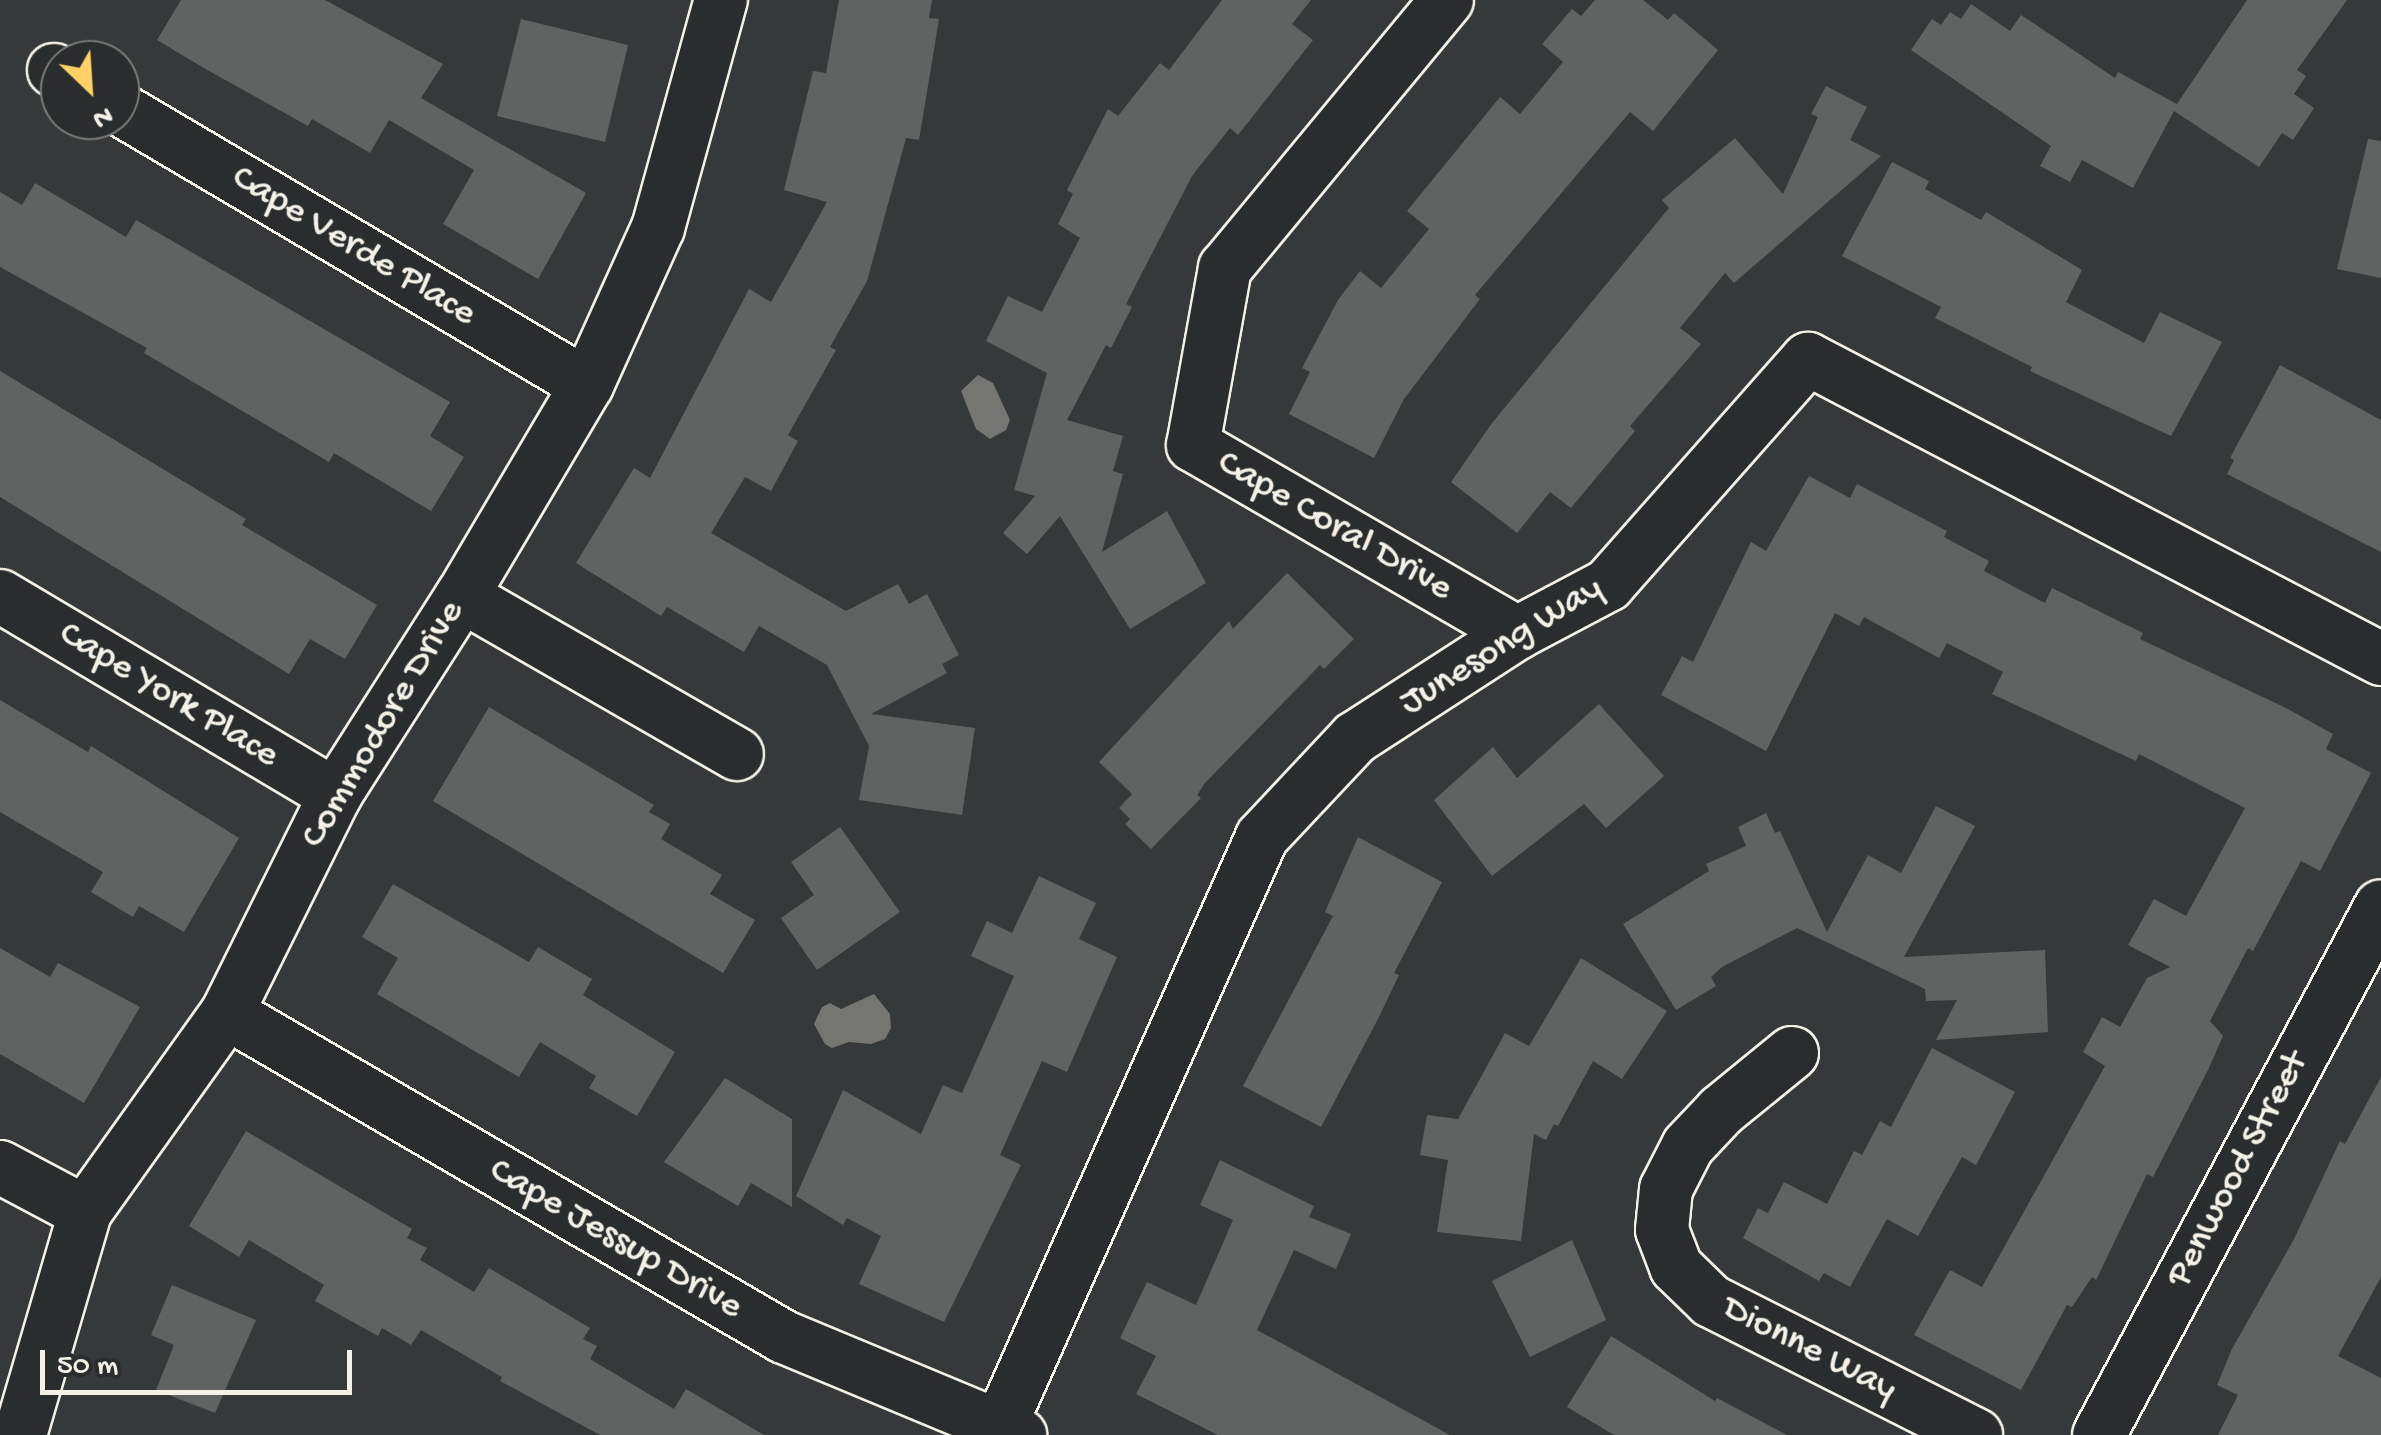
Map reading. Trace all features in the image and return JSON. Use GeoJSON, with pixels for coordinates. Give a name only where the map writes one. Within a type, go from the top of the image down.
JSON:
{"type":"FeatureCollection","features":[{"type":"Feature","properties":{"kind":"street","name":"Commodore Drive"},"geometry":{"type":"LineString","coordinates":[[20,1435],[85,1212],[227,1012],[335,796],[462,596],[587,386],[658,228],[721,0]]}},
{"type":"Feature","properties":{"kind":"street","name":"Cape Coral Drive"},"geometry":{"type":"LineString","coordinates":[[1447,0],[1225,268],[1193,445],[1518,633]]}},
{"type":"Feature","properties":{"kind":"street","name":"Cape Verde Place"},"geometry":{"type":"LineString","coordinates":[[140,121],[587,386]]}},
{"type":"Feature","properties":{"kind":"street","name":"Junesong Way"},"geometry":{"type":"LineString","coordinates":[[1006,1432],[1262,837],[1355,738],[1518,633],[1608,584],[1808,358],[2381,659]]}},
{"type":"Feature","properties":{"kind":"street","name":"Cape York Place"},"geometry":{"type":"LineString","coordinates":[[0,596],[335,796]]}},
{"type":"Feature","properties":{"kind":"street"},"geometry":{"type":"LineString","coordinates":[[462,596],[737,754]]}},
{"type":"Feature","properties":{"kind":"street","name":"Penwood Street"},"geometry":{"type":"LineString","coordinates":[[2098,1435],[2381,906]]}},
{"type":"Feature","properties":{"kind":"street","name":"Cape Jessup Drive"},"geometry":{"type":"LineString","coordinates":[[227,1012],[784,1337],[1006,1432]]}},
{"type":"Feature","properties":{"kind":"street","name":"Dionne Way"},"geometry":{"type":"LineString","coordinates":[[1792,1052],[1721,1111],[1688,1146],[1666,1188],[1662,1230],[1676,1267],[1710,1301],[1976,1435]]}},
{"type":"Feature","properties":{"kind":"street"},"geometry":{"type":"LineString","coordinates":[[0,1167],[85,1212]]}},
{"type":"Feature","properties":{"kind":"shaded area"},"geometry":{"type":"Polygon","coordinates":[[[978,375],[993,383],[1010,420],[1006,430],[990,439],[976,429],[961,391],[978,375]]]}},
{"type":"Feature","properties":{"kind":"shaded area"},"geometry":{"type":"Polygon","coordinates":[[[874,994],[890,1014],[891,1028],[885,1039],[871,1044],[849,1042],[832,1048],[825,1044],[814,1024],[822,1007],[830,1003],[841,1009],[874,994]]]}},
{"type":"Feature","properties":{"kind":"building"},"geometry":{"type":"Polygon","coordinates":[[[181,0],[325,0],[443,64],[421,98],[586,193],[538,279],[443,224],[474,170],[389,120],[370,153],[312,119],[308,126],[209,71],[157,40],[181,0]]]}},
{"type":"Feature","properties":{"kind":"building"},"geometry":{"type":"Polygon","coordinates":[[[839,0],[932,0],[929,18],[939,19],[919,140],[906,138],[867,281],[830,347],[836,350],[788,435],[798,441],[771,491],[745,477],[711,533],[846,611],[898,584],[909,604],[927,594],[959,655],[942,664],[947,673],[871,714],[975,728],[962,815],[859,800],[869,746],[827,665],[759,626],[744,652],[667,607],[661,616],[576,563],[634,468],[650,478],[749,289],[771,302],[827,202],[784,190],[813,71],[826,73],[839,0]]]}},
{"type":"Feature","properties":{"kind":"building"},"geometry":{"type":"Polygon","coordinates":[[[1222,0],[1311,0],[1292,24],[1313,40],[1238,135],[1230,128],[1192,176],[1126,304],[1132,307],[1111,348],[1106,345],[1067,420],[1123,436],[1113,471],[1123,474],[1102,552],[1167,511],[1206,583],[1130,629],[1060,516],[1027,554],[1003,533],[1035,496],[1014,490],[1047,373],[986,341],[1008,296],[1042,312],[1080,238],[1058,224],[1073,194],[1067,190],[1108,109],[1118,116],[1160,63],[1169,70],[1222,0]]]}},
{"type":"Feature","properties":{"kind":"building"},"geometry":{"type":"Polygon","coordinates":[[[1595,0],[1643,0],[1668,20],[1674,13],[1718,50],[1653,131],[1630,112],[1475,295],[1480,299],[1404,399],[1374,458],[1289,414],[1310,372],[1302,368],[1338,300],[1360,271],[1381,288],[1429,229],[1407,211],[1500,97],[1520,114],[1563,62],[1542,44],[1572,9],[1581,16],[1595,0]]]}},
{"type":"Feature","properties":{"kind":"building"},"geometry":{"type":"Polygon","coordinates":[[[2247,0],[2347,0],[2297,70],[2306,76],[2294,94],[2314,108],[2293,140],[2282,133],[2259,167],[2174,111],[2133,188],[2082,160],[2070,182],[2040,166],[2051,146],[1911,50],[1932,19],[1941,25],[1950,12],[1961,19],[1971,4],[2010,31],[2021,15],[2115,78],[2118,72],[2177,104],[2247,0]]]}},
{"type":"Feature","properties":{"kind":"building"},"geometry":{"type":"Polygon","coordinates":[[[521,19],[628,45],[605,142],[497,116],[521,19]]]}},
{"type":"Feature","properties":{"kind":"building"},"geometry":{"type":"Polygon","coordinates":[[[1826,86],[1867,107],[1850,140],[1881,156],[1734,283],[1725,273],[1680,328],[1701,344],[1630,426],[1635,431],[1571,508],[1550,492],[1517,533],[1451,482],[1492,423],[1669,208],[1662,200],[1735,138],[1783,194],[1818,117],[1811,114],[1826,86]]]}},
{"type":"Feature","properties":{"kind":"building"},"geometry":{"type":"Polygon","coordinates":[[[2368,139],[2381,141],[2381,278],[2337,269],[2368,139]]]}},
{"type":"Feature","properties":{"kind":"building"},"geometry":{"type":"Polygon","coordinates":[[[1892,162],[1929,181],[1925,189],[1981,220],[1986,212],[2082,270],[2066,302],[2144,343],[2160,312],[2222,342],[2171,436],[2030,371],[2032,367],[1935,318],[1941,307],[1842,256],[1892,162]]]}},
{"type":"Feature","properties":{"kind":"building"},"geometry":{"type":"Polygon","coordinates":[[[35,183],[126,237],[136,220],[450,402],[430,436],[464,457],[431,511],[334,453],[329,462],[144,353],[147,348],[0,267],[0,192],[22,205],[35,183]]]}},
{"type":"Feature","properties":{"kind":"building"},"geometry":{"type":"Polygon","coordinates":[[[2280,365],[2381,420],[2381,552],[2227,474],[2234,460],[2230,458],[2280,365]]]}},
{"type":"Feature","properties":{"kind":"building"},"geometry":{"type":"Polygon","coordinates":[[[0,371],[246,519],[242,525],[377,605],[345,659],[310,639],[289,674],[0,497],[0,371]]]}},
{"type":"Feature","properties":{"kind":"building"},"geometry":{"type":"Polygon","coordinates":[[[1809,476],[1850,498],[1857,484],[1947,531],[1944,537],[1989,561],[1984,571],[2045,603],[2052,588],[2143,633],[2140,639],[2284,707],[2333,734],[2326,749],[2371,773],[2320,871],[2301,861],[2253,951],[2248,948],[2210,1021],[2223,1036],[2208,1070],[2153,1177],[2147,1174],[2096,1280],[2092,1277],[2072,1307],[2067,1305],[2021,1390],[1914,1335],[1950,1270],[1982,1287],[2105,1066],[2083,1052],[2102,1017],[2120,1027],[2147,978],[2170,967],[2128,945],[2154,899],[2186,916],[2245,808],[2139,754],[2136,761],[1992,694],[2003,672],[1947,643],[1939,658],[1864,617],[1859,626],[1835,613],[1766,751],[1661,695],[1682,656],[1693,662],[1751,542],[1766,551],[1809,476]]]}},
{"type":"Feature","properties":{"kind":"building"},"geometry":{"type":"Polygon","coordinates":[[[1287,573],[1354,639],[1324,669],[1320,665],[1205,783],[1197,795],[1201,798],[1151,849],[1125,824],[1130,819],[1119,808],[1132,794],[1099,762],[1229,621],[1233,629],[1287,573]]]}},
{"type":"Feature","properties":{"kind":"building"},"geometry":{"type":"Polygon","coordinates":[[[0,700],[88,752],[91,746],[239,838],[184,932],[139,906],[133,917],[91,892],[103,872],[0,812],[0,700]]]}},
{"type":"Feature","properties":{"kind":"building"},"geometry":{"type":"Polygon","coordinates":[[[1599,704],[1664,776],[1606,828],[1584,804],[1492,876],[1434,800],[1493,747],[1517,778],[1599,704]]]}},
{"type":"Feature","properties":{"kind":"building"},"geometry":{"type":"Polygon","coordinates":[[[489,707],[654,805],[649,812],[670,824],[661,839],[722,875],[710,894],[755,920],[723,973],[433,801],[489,707]]]}},
{"type":"Feature","properties":{"kind":"building"},"geometry":{"type":"Polygon","coordinates":[[[1936,806],[1975,826],[1904,957],[2045,950],[2048,1032],[1936,1040],[1957,1000],[1926,1001],[1925,989],[1797,928],[1722,967],[1711,977],[1716,986],[1676,1010],[1623,924],[1709,871],[1706,864],[1746,846],[1738,827],[1766,813],[1775,833],[1780,831],[1827,932],[1868,855],[1901,873],[1936,806]]]}},
{"type":"Feature","properties":{"kind":"building"},"geometry":{"type":"Polygon","coordinates":[[[840,827],[900,912],[817,970],[781,918],[814,895],[791,862],[840,827]]]}},
{"type":"Feature","properties":{"kind":"building"},"geometry":{"type":"Polygon","coordinates":[[[1358,837],[1442,882],[1394,973],[1399,975],[1379,1017],[1321,1127],[1243,1086],[1333,916],[1325,912],[1358,837]]]}},
{"type":"Feature","properties":{"kind":"building"},"geometry":{"type":"Polygon","coordinates":[[[1039,876],[1096,903],[1079,939],[1117,957],[1067,1072],[1042,1061],[1000,1155],[1021,1165],[944,1322],[859,1284],[881,1236],[847,1218],[843,1225],[796,1196],[843,1090],[921,1134],[943,1085],[962,1093],[1014,976],[971,956],[987,921],[1012,933],[1039,876]]]}},
{"type":"Feature","properties":{"kind":"building"},"geometry":{"type":"Polygon","coordinates":[[[393,884],[529,962],[538,947],[592,979],[583,995],[675,1052],[637,1116],[589,1088],[596,1076],[540,1042],[519,1077],[377,994],[398,958],[362,937],[393,884]]]}},
{"type":"Feature","properties":{"kind":"building"},"geometry":{"type":"Polygon","coordinates":[[[0,948],[50,977],[58,963],[140,1007],[84,1103],[0,1054],[0,948]]]}},
{"type":"Feature","properties":{"kind":"building"},"geometry":{"type":"Polygon","coordinates":[[[1581,958],[1667,1011],[1622,1079],[1593,1061],[1558,1126],[1554,1124],[1546,1140],[1534,1134],[1521,1241],[1437,1232],[1448,1160],[1420,1155],[1427,1115],[1458,1119],[1505,1033],[1529,1046],[1581,958]]]}},
{"type":"Feature","properties":{"kind":"building"},"geometry":{"type":"Polygon","coordinates":[[[1932,1048],[2015,1092],[1976,1165],[1962,1157],[1918,1236],[1887,1219],[1850,1287],[1824,1273],[1819,1281],[1743,1238],[1758,1208],[1768,1213],[1784,1182],[1827,1204],[1854,1151],[1862,1155],[1880,1121],[1891,1127],[1932,1048]]]}},
{"type":"Feature","properties":{"kind":"building"},"geometry":{"type":"Polygon","coordinates":[[[2381,1077],[2381,1277],[2338,1356],[2381,1378],[2381,1435],[2218,1435],[2238,1395],[2217,1385],[2232,1349],[2294,1239],[2340,1141],[2345,1144],[2381,1077]]]}},
{"type":"Feature","properties":{"kind":"building"},"geometry":{"type":"Polygon","coordinates":[[[725,1078],[792,1119],[792,1207],[751,1183],[738,1206],[664,1162],[725,1078]]]}},
{"type":"Feature","properties":{"kind":"building"},"geometry":{"type":"Polygon","coordinates":[[[246,1131],[412,1229],[407,1238],[427,1248],[420,1260],[474,1292],[489,1268],[590,1328],[583,1339],[597,1346],[590,1359],[674,1409],[686,1389],[764,1435],[600,1435],[500,1381],[502,1377],[421,1330],[411,1345],[382,1328],[378,1336],[315,1301],[324,1285],[249,1240],[239,1257],[189,1226],[246,1131]]]}},
{"type":"Feature","properties":{"kind":"building"},"geometry":{"type":"Polygon","coordinates":[[[1220,1160],[1314,1206],[1309,1217],[1351,1234],[1336,1269],[1294,1250],[1257,1330],[1450,1435],[1218,1435],[1136,1394],[1156,1356],[1120,1338],[1147,1282],[1196,1305],[1233,1220],[1200,1205],[1220,1160]]]}},
{"type":"Feature","properties":{"kind":"building"},"geometry":{"type":"Polygon","coordinates":[[[1572,1240],[1606,1320],[1530,1357],[1492,1281],[1572,1240]]]}},
{"type":"Feature","properties":{"kind":"building"},"geometry":{"type":"Polygon","coordinates":[[[172,1285],[256,1320],[215,1413],[156,1390],[174,1345],[151,1335],[172,1285]]]}},
{"type":"Feature","properties":{"kind":"building"},"geometry":{"type":"Polygon","coordinates":[[[1611,1336],[1715,1401],[1717,1398],[1787,1435],[1614,1435],[1567,1407],[1611,1336]]]}}]}
